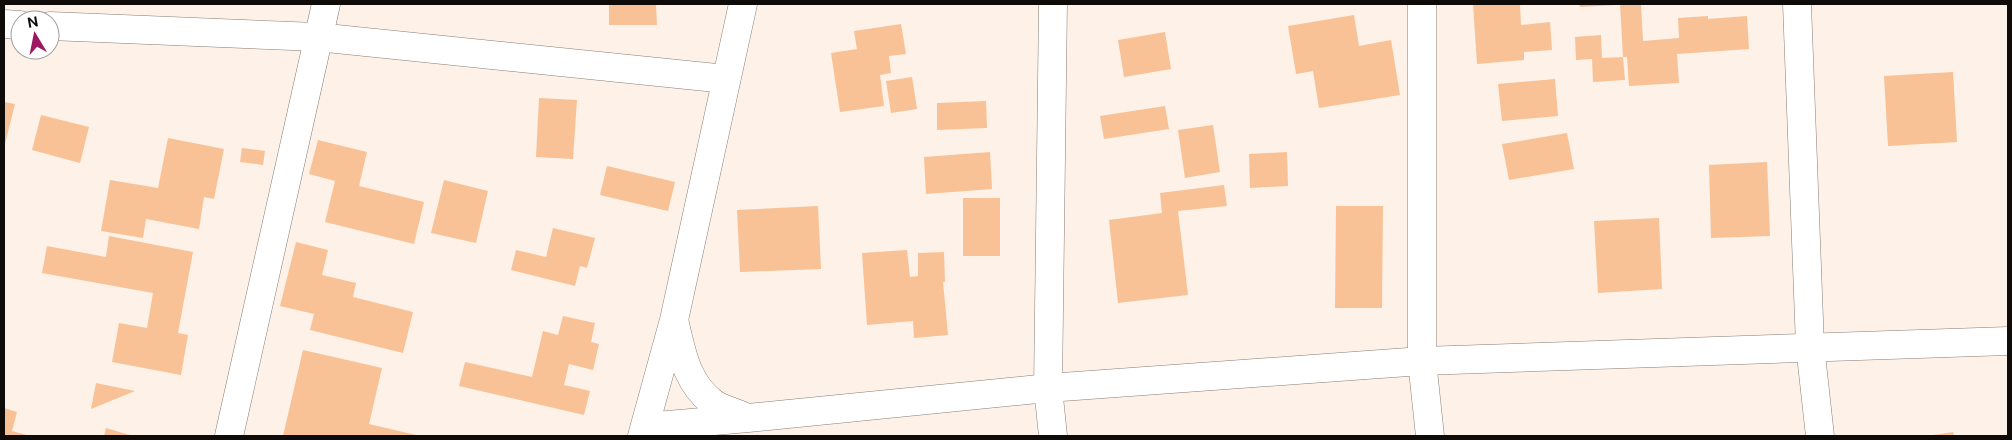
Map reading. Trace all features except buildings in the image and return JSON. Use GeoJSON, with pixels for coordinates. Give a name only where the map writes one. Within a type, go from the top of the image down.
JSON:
{"type":"FeatureCollection","features":[{"type":"Feature","properties":{"kind":"street"},"geometry":{"type":"LineString","coordinates":[[229,436],[317,37],[326,4]]}},
{"type":"Feature","properties":{"kind":"street"},"geometry":{"type":"LineString","coordinates":[[743,4],[674,320],[653,431],[748,418],[1048,388],[1422,361],[1810,346],[2008,341]]}},
{"type":"Feature","properties":{"kind":"street"},"geometry":{"type":"LineString","coordinates":[[1052,436],[1048,388],[1053,4]]}},
{"type":"Feature","properties":{"kind":"street"},"geometry":{"type":"LineString","coordinates":[[1422,4],[1422,361],[1430,436]]}},
{"type":"Feature","properties":{"kind":"street"},"geometry":{"type":"LineString","coordinates":[[1796,4],[1810,346],[1820,436]]}},
{"type":"Feature","properties":{"kind":"street"},"geometry":{"type":"LineString","coordinates":[[60,26],[317,37],[726,79]]}},
{"type":"Feature","properties":{"kind":"street"},"geometry":{"type":"LineString","coordinates":[[674,320],[684,363],[695,385],[714,404],[748,418]]}}]}
